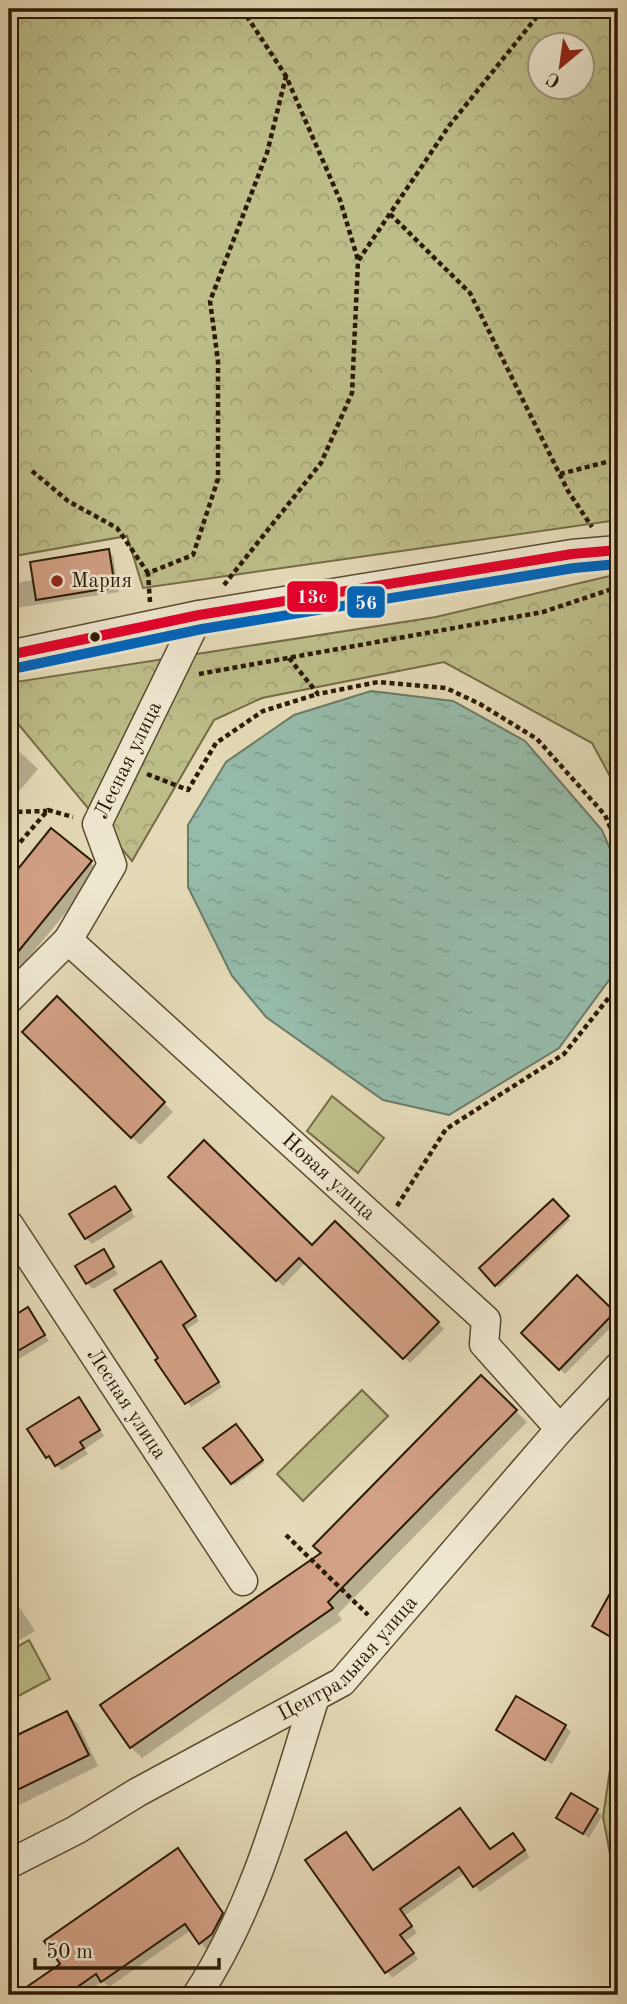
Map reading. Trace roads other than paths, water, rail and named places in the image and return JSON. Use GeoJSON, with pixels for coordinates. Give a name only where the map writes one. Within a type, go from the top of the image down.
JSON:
{"type":"FeatureCollection","features":[{"type":"Feature","properties":{"kind":"street"},"geometry":{"type":"LineString","coordinates":[[9,655],[199,615],[572,554],[613,551]]}},
{"type":"Feature","properties":{"kind":"street","name":"Лесная улица"},"geometry":{"type":"LineString","coordinates":[[9,999],[68,940],[112,865],[97,824],[199,615]]}},
{"type":"Feature","properties":{"kind":"street","name":"Новая улица"},"geometry":{"type":"LineString","coordinates":[[68,940],[486,1320],[484,1344],[561,1429]]}},
{"type":"Feature","properties":{"kind":"street","name":"Лесная улица"},"geometry":{"type":"LineString","coordinates":[[9,1225],[243,1581]]}},
{"type":"Feature","properties":{"kind":"street","name":"Центральная улица"},"geometry":{"type":"LineString","coordinates":[[9,1864],[342,1682],[618,1367]]}},
{"type":"Feature","properties":{"kind":"street"},"geometry":{"type":"LineString","coordinates":[[197,1995],[221,1960],[264,1858],[314,1697]]}},
{"type":"Feature","properties":{"kind":"water"},"geometry":{"type":"Polygon","coordinates":[[[371,691],[453,701],[525,741],[602,830],[618,868],[618,968],[559,1048],[449,1115],[383,1100],[266,1017],[232,976],[188,887],[188,825],[226,762],[294,715],[371,691]]]}},
{"type":"Feature","properties":{"kind":"place","name":"Мария"},"geometry":{"type":"Point","coordinates":[57,581]}}]}
